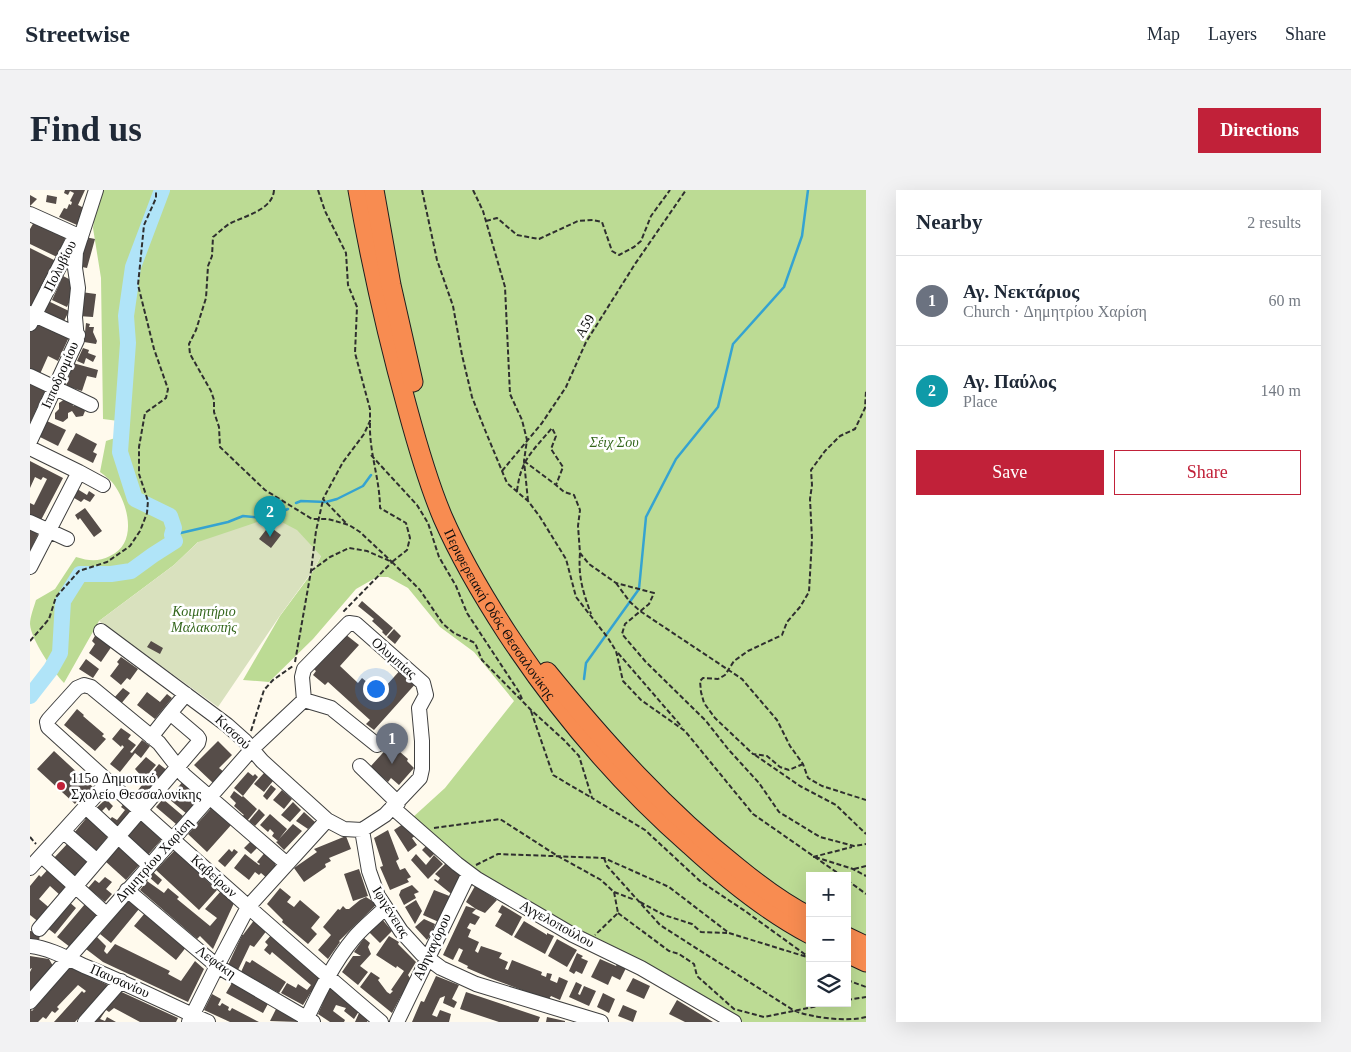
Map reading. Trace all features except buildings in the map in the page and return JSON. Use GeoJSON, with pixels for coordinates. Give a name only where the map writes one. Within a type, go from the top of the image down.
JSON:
{"type":"FeatureCollection","features":[{"type":"Feature","properties":{"kind":"highway","name":"Περιφερειακή Οδός Θεσσαλονίκης"},"geometry":{"type":"LineString","coordinates":[[358,190],[380,302],[412,426],[435,498],[474,580],[519,651],[550,695],[617,775],[669,827],[723,874],[776,914],[806,932]]}},
{"type":"Feature","properties":{"kind":"highway","name":"Περιφερειακή Οδός Θεσσαλονίκης"},"geometry":{"type":"LineString","coordinates":[[374,190],[400,325],[425,431],[459,525],[494,594],[540,663],[631,769],[676,815],[712,848],[758,884],[806,914]]}},
{"type":"Feature","properties":{"kind":"highway"},"geometry":{"type":"LineString","coordinates":[[851,939],[866,946]]}},
{"type":"Feature","properties":{"kind":"highway"},"geometry":{"type":"LineString","coordinates":[[851,955],[866,962]]}},
{"type":"Feature","properties":{"kind":"street"},"geometry":{"type":"LineString","coordinates":[[78,335],[75,317],[78,288],[75,264],[78,236],[96,190]]}},
{"type":"Feature","properties":{"kind":"street"},"geometry":{"type":"LineString","coordinates":[[30,215],[78,236]]}},
{"type":"Feature","properties":{"kind":"street","name":"Πολυβίου"},"geometry":{"type":"LineString","coordinates":[[32,317],[78,236]]}},
{"type":"Feature","properties":{"kind":"street"},"geometry":{"type":"LineString","coordinates":[[32,317],[78,335]]}},
{"type":"Feature","properties":{"kind":"street","name":"Ιπποδρομίου"},"geometry":{"type":"LineString","coordinates":[[30,441],[78,335]]}},
{"type":"Feature","properties":{"kind":"street"},"geometry":{"type":"LineString","coordinates":[[30,376],[91,405]]}},
{"type":"Feature","properties":{"kind":"street"},"geometry":{"type":"LineString","coordinates":[[30,448],[103,485]]}},
{"type":"Feature","properties":{"kind":"street"},"geometry":{"type":"LineString","coordinates":[[30,567],[79,472]]}},
{"type":"Feature","properties":{"kind":"street"},"geometry":{"type":"LineString","coordinates":[[30,522],[67,539]]}},
{"type":"Feature","properties":{"kind":"street","name":"Ολυμπίας"},"geometry":{"type":"LineString","coordinates":[[304,700],[302,677],[304,669],[349,623],[356,624],[423,683],[426,695],[420,706],[419,713],[422,742],[421,773],[417,782],[395,805],[380,819],[362,830]]}},
{"type":"Feature","properties":{"kind":"street","name":"Κισσού"},"geometry":{"type":"LineString","coordinates":[[101,631],[217,716],[327,820],[344,829],[362,830]]}},
{"type":"Feature","properties":{"kind":"street","name":"Καβείρων"},"geometry":{"type":"LineString","coordinates":[[151,737],[91,687],[84,685],[75,689],[47,722],[48,727],[140,811],[382,1022]]}},
{"type":"Feature","properties":{"kind":"street"},"geometry":{"type":"LineString","coordinates":[[186,694],[151,737],[163,747],[178,767],[210,797],[287,864]]}},
{"type":"Feature","properties":{"kind":"street"},"geometry":{"type":"LineString","coordinates":[[304,700],[331,708],[377,746]]}},
{"type":"Feature","properties":{"kind":"street","name":"Δημητρίου Χαρίση"},"geometry":{"type":"LineString","coordinates":[[30,1002],[210,797],[248,745],[304,700]]}},
{"type":"Feature","properties":{"kind":"street"},"geometry":{"type":"LineString","coordinates":[[46,950],[45,938],[34,925],[75,887],[198,743],[199,739],[197,736],[170,713]]}},
{"type":"Feature","properties":{"kind":"street","name":"Αγγελοπούλου"},"geometry":{"type":"LineString","coordinates":[[360,766],[395,805],[469,873],[582,940],[641,968],[728,1021]]}},
{"type":"Feature","properties":{"kind":"street"},"geometry":{"type":"LineString","coordinates":[[30,868],[108,782]]}},
{"type":"Feature","properties":{"kind":"street"},"geometry":{"type":"LineString","coordinates":[[86,807],[149,865]]}},
{"type":"Feature","properties":{"kind":"street"},"geometry":{"type":"LineString","coordinates":[[191,1019],[248,907],[327,820]]}},
{"type":"Feature","properties":{"kind":"street","name":"Ιφιγένειας"},"geometry":{"type":"LineString","coordinates":[[362,830],[369,872],[375,890],[405,938],[427,958],[445,970],[490,988],[601,1022]]}},
{"type":"Feature","properties":{"kind":"street"},"geometry":{"type":"LineString","coordinates":[[64,832],[97,862]]}},
{"type":"Feature","properties":{"kind":"street"},"geometry":{"type":"LineString","coordinates":[[42,856],[106,914]]}},
{"type":"Feature","properties":{"kind":"street","name":"Αθηναγόρου"},"geometry":{"type":"LineString","coordinates":[[397,1022],[469,873]]}},
{"type":"Feature","properties":{"kind":"street","name":"Λεφάκη"},"geometry":{"type":"LineString","coordinates":[[127,890],[217,966],[309,1021]]}},
{"type":"Feature","properties":{"kind":"street"},"geometry":{"type":"LineString","coordinates":[[309,1021],[328,976],[354,938],[385,908]]}},
{"type":"Feature","properties":{"kind":"street","name":"Παυσανίου"},"geometry":{"type":"LineString","coordinates":[[30,946],[46,950],[121,981],[191,1019],[208,1022]]}},
{"type":"Feature","properties":{"kind":"street"},"geometry":{"type":"LineString","coordinates":[[85,1022],[121,981]]}},
{"type":"Feature","properties":{"kind":"path"},"geometry":{"type":"LineString","coordinates":[[30,641],[49,619],[56,597],[79,571],[107,562],[130,546],[140,531],[147,513],[148,501],[139,474],[141,433],[145,412],[166,398],[168,389],[152,340],[138,285],[144,225],[156,198],[156,190]]}},
{"type":"Feature","properties":{"kind":"path"},"geometry":{"type":"LineString","coordinates":[[274,190],[271,201],[256,212],[230,224],[213,236],[212,256],[208,266],[206,298],[196,330],[188,344],[190,354],[211,391],[214,400],[214,412],[219,427],[220,447],[265,490],[312,519],[328,519],[349,525]]}},
{"type":"Feature","properties":{"kind":"path"},"geometry":{"type":"LineString","coordinates":[[318,190],[325,211],[346,253],[348,285],[357,307],[355,353],[370,409],[371,454],[380,492],[380,508],[406,524],[410,538],[407,550],[392,562],[340,616]]}},
{"type":"Feature","properties":{"kind":"path"},"geometry":{"type":"LineString","coordinates":[[422,190],[437,260],[454,306],[462,355],[472,397],[507,483],[528,501],[566,560],[576,597],[616,651],[753,814],[836,872]]}},
{"type":"Feature","properties":{"kind":"path"},"geometry":{"type":"LineString","coordinates":[[473,190],[483,211],[505,287],[510,394],[522,420],[528,440],[517,491]]}},
{"type":"Feature","properties":{"kind":"path"},"geometry":{"type":"LineString","coordinates":[[486,221],[497,218],[517,235],[539,239],[578,221],[593,220],[602,222],[612,251],[619,255],[641,241],[651,216],[670,190]]}},
{"type":"Feature","properties":{"kind":"path","name":"Α59"},"geometry":{"type":"LineString","coordinates":[[502,471],[528,440],[566,387],[586,342],[635,264],[686,190]]}},
{"type":"Feature","properties":{"kind":"path"},"geometry":{"type":"LineString","coordinates":[[866,391],[865,408],[855,429],[840,436],[825,451],[811,470],[812,538],[810,592],[800,608],[787,622],[782,635],[748,651],[734,661],[725,675],[718,679],[703,678],[700,681],[704,702],[715,718],[753,754],[800,786],[836,805],[866,834]]}},
{"type":"Feature","properties":{"kind":"path"},"geometry":{"type":"LineString","coordinates":[[294,664],[323,499],[343,462],[364,434],[370,421]]}},
{"type":"Feature","properties":{"kind":"path"},"geometry":{"type":"LineString","coordinates":[[528,501],[524,461],[552,428],[556,436],[551,449],[563,467],[556,485]]}},
{"type":"Feature","properties":{"kind":"path"},"geometry":{"type":"LineString","coordinates":[[371,454],[416,505],[428,523],[439,557],[456,586],[467,613],[519,692],[522,701]]}},
{"type":"Feature","properties":{"kind":"path"},"geometry":{"type":"LineString","coordinates":[[524,461],[564,492],[574,495],[580,510],[578,543],[581,586],[592,617]]}},
{"type":"Feature","properties":{"kind":"path"},"geometry":{"type":"LineString","coordinates":[[323,499],[349,525],[366,536],[420,590],[443,624],[454,633],[475,643],[482,660],[580,756],[592,798]]}},
{"type":"Feature","properties":{"kind":"path"},"geometry":{"type":"LineString","coordinates":[[311,571],[330,557],[349,548],[367,551],[392,562]]}},
{"type":"Feature","properties":{"kind":"path"},"geometry":{"type":"LineString","coordinates":[[580,553],[589,564],[616,583],[630,602],[640,611],[742,679],[778,720],[790,746],[803,764],[808,778],[822,786],[866,800]]}},
{"type":"Feature","properties":{"kind":"path"},"geometry":{"type":"LineString","coordinates":[[616,583],[654,594],[649,604],[625,624],[622,634],[645,661],[706,721],[759,783],[779,812],[820,837],[854,846]]}},
{"type":"Feature","properties":{"kind":"path"},"geometry":{"type":"LineString","coordinates":[[616,651],[623,681],[642,700],[685,731]]}},
{"type":"Feature","properties":{"kind":"path"},"geometry":{"type":"LineString","coordinates":[[248,745],[264,690],[272,680],[301,658]]}},
{"type":"Feature","properties":{"kind":"path"},"geometry":{"type":"LineString","coordinates":[[531,710],[553,775],[615,810],[645,830],[700,881],[745,910],[806,955]]}},
{"type":"Feature","properties":{"kind":"path"},"geometry":{"type":"LineString","coordinates":[[753,754],[767,756],[780,767],[789,770],[803,764]]}},
{"type":"Feature","properties":{"kind":"path"},"geometry":{"type":"LineString","coordinates":[[429,829],[500,819],[556,855],[601,880],[614,892],[637,900],[664,915],[692,924],[701,932],[729,933],[806,957]]}},
{"type":"Feature","properties":{"kind":"path"},"geometry":{"type":"LineString","coordinates":[[813,857],[866,844]]}},
{"type":"Feature","properties":{"kind":"path"},"geometry":{"type":"LineString","coordinates":[[469,873],[477,864],[498,854],[604,858],[670,887],[729,933]]}},
{"type":"Feature","properties":{"kind":"path"},"geometry":{"type":"LineString","coordinates":[[813,857],[852,869],[866,876]]}},
{"type":"Feature","properties":{"kind":"path"},"geometry":{"type":"LineString","coordinates":[[604,858],[607,866],[660,925],[794,1011],[835,1021],[860,1021],[866,1017]]}},
{"type":"Feature","properties":{"kind":"path"},"geometry":{"type":"LineString","coordinates":[[852,869],[866,866]]}},
{"type":"Feature","properties":{"kind":"path"},"geometry":{"type":"LineString","coordinates":[[851,883],[866,894]]}},
{"type":"Feature","properties":{"kind":"path"},"geometry":{"type":"LineString","coordinates":[[614,892],[618,913],[669,951],[694,964],[696,976],[734,1009],[764,1017],[813,1007]]}},
{"type":"Feature","properties":{"kind":"path"},"geometry":{"type":"LineString","coordinates":[[582,940],[585,934],[595,935],[618,913]]}},
{"type":"Feature","properties":{"kind":"path"},"geometry":{"type":"LineString","coordinates":[[851,982],[861,987],[866,987]]}},
{"type":"Feature","properties":{"kind":"path"},"geometry":{"type":"LineString","coordinates":[[851,999],[866,997]]}},
{"type":"Feature","properties":{"kind":"green space","name":"Σέιχ Σου"},"geometry":{"type":"Polygon","coordinates":[[[98,190],[866,190],[866,1022],[743,1022],[667,977],[475,873],[412,818],[445,788],[514,701],[474,652],[440,627],[408,588],[388,577],[377,577],[356,589],[313,639],[269,682],[243,680],[280,616],[314,570],[321,556],[198,542],[174,565],[99,621],[64,683],[43,655],[31,631],[30,621],[36,600],[55,589],[76,557],[93,560],[110,556],[119,550],[125,542],[128,532],[128,522],[123,500],[112,482],[100,472],[106,441],[115,438],[126,422],[103,419],[101,278],[93,228],[98,190]]]}},
{"type":"Feature","properties":{"kind":"green space","name":"Κοιμητήριο Μαλακοπής"},"geometry":{"type":"Polygon","coordinates":[[[272,517],[297,530],[321,556],[314,569],[218,707],[99,621],[174,565],[198,542],[272,517]]]}},
{"type":"Feature","properties":{"kind":"waterway"},"geometry":{"type":"LineString","coordinates":[[30,696],[51,669],[60,653],[63,601],[80,574],[111,574],[131,571],[175,541],[172,535],[174,528],[170,516],[135,499],[120,452],[128,343],[126,316],[133,267],[162,190]]}},
{"type":"Feature","properties":{"kind":"waterway"},"geometry":{"type":"LineString","coordinates":[[584,679],[586,663],[639,589],[646,517],[676,459],[718,407],[733,344],[784,287],[802,236],[808,190]]}},
{"type":"Feature","properties":{"kind":"waterway"},"geometry":{"type":"LineString","coordinates":[[296,503],[301,501],[326,502],[337,499],[363,486],[371,475]]}},
{"type":"Feature","properties":{"kind":"waterway"},"geometry":{"type":"LineString","coordinates":[[172,535],[228,522],[243,516],[266,518],[288,509]]}},
{"type":"Feature","properties":{"kind":"place","name":"Αγ. Παύλος"},"geometry":{"type":"Point","coordinates":[270,537]}},
{"type":"Feature","properties":{"kind":"place","name":"Αγ. Νεκτάριος"},"geometry":{"type":"Point","coordinates":[392,764]}},
{"type":"Feature","properties":{"kind":"place","name":"115o Δημοτικό Σχολείο Θεσσαλονίκης"},"geometry":{"type":"Point","coordinates":[61,786]}}]}
